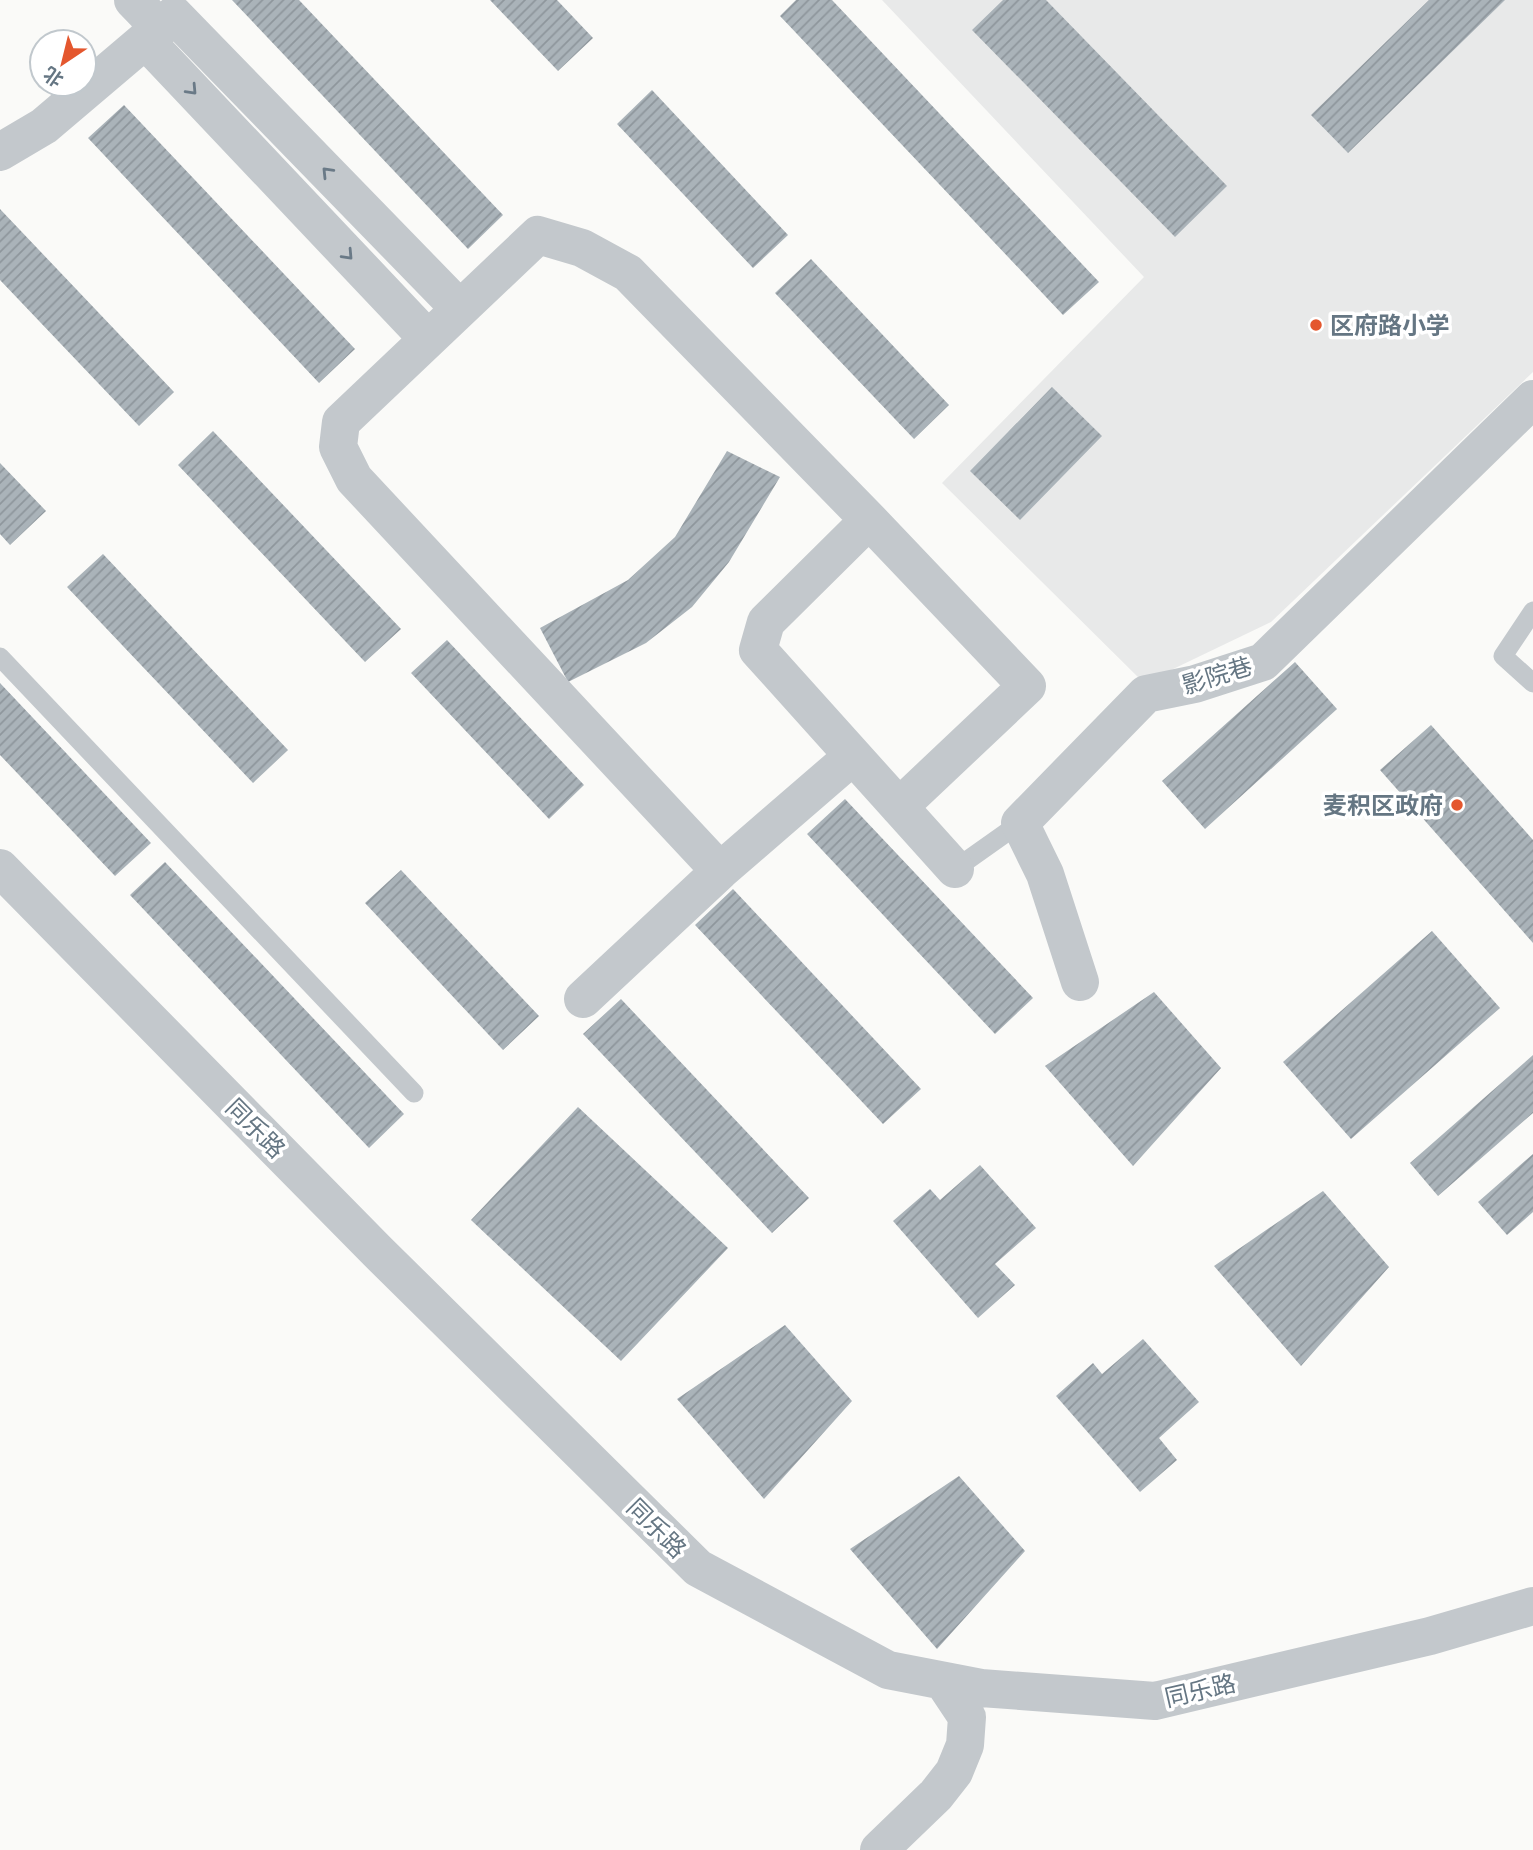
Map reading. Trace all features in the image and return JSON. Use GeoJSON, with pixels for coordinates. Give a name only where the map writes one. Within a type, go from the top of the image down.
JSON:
{"type":"FeatureCollection","features":[{"type":"Feature","properties":{"kind":"street"},"geometry":{"type":"LineString","coordinates":[[133,0],[168,21],[460,309]]}},
{"type":"Feature","properties":{"kind":"street"},"geometry":{"type":"LineString","coordinates":[[0,152],[44,126],[168,21]]}},
{"type":"Feature","properties":{"kind":"street"},"geometry":{"type":"LineString","coordinates":[[168,21],[428,339]]}},
{"type":"Feature","properties":{"kind":"street"},"geometry":{"type":"LineString","coordinates":[[720,871],[354,478],[338,447],[341,422],[538,235],[582,248],[628,273],[1027,686],[899,807]]}},
{"type":"Feature","properties":{"kind":"street","name":"影院巷"},"geometry":{"type":"LineString","coordinates":[[1020,823],[1146,694],[1195,684],[1263,662],[1533,399]]}},
{"type":"Feature","properties":{"kind":"street"},"geometry":{"type":"LineString","coordinates":[[869,520],[766,622],[758,650],[956,869]]}},
{"type":"Feature","properties":{"kind":"street"},"geometry":{"type":"LineString","coordinates":[[583,999],[720,871],[853,756]]}},
{"type":"Feature","properties":{"kind":"street"},"geometry":{"type":"LineString","coordinates":[[1020,823],[1045,874],[1080,982]]}},
{"type":"Feature","properties":{"kind":"street","name":"同乐路"},"geometry":{"type":"LineString","coordinates":[[0,868],[377,1251],[698,1568],[888,1670],[981,1688],[1155,1701],[1430,1636],[1533,1606]]}},
{"type":"Feature","properties":{"kind":"street"},"geometry":{"type":"LineString","coordinates":[[879,1850],[936,1795],[954,1772],[965,1745],[967,1717],[943,1681]]}},
{"type":"Feature","properties":{"kind":"lane"},"geometry":{"type":"LineString","coordinates":[[1533,611],[1503,656],[1533,683]]}},
{"type":"Feature","properties":{"kind":"lane"},"geometry":{"type":"LineString","coordinates":[[0,657],[414,1093]]}},
{"type":"Feature","properties":{"kind":"lane"},"geometry":{"type":"LineString","coordinates":[[956,869],[1020,823]]}},
{"type":"Feature","properties":{"kind":"shaded area","name":"区府路小学"},"geometry":{"type":"Polygon","coordinates":[[[882,0],[1533,0],[1533,372],[1271,622],[1144,683],[942,483],[1144,277],[882,0]]]}},
{"type":"Feature","properties":{"kind":"building"},"geometry":{"type":"Polygon","coordinates":[[[232,0],[299,0],[503,215],[468,249],[232,0]]]}},
{"type":"Feature","properties":{"kind":"building"},"geometry":{"type":"Polygon","coordinates":[[[490,0],[557,0],[593,38],[558,71],[490,0]]]}},
{"type":"Feature","properties":{"kind":"building"},"geometry":{"type":"Polygon","coordinates":[[[796,0],[832,0],[1099,282],[1063,315],[780,16],[796,0]]]}},
{"type":"Feature","properties":{"kind":"building"},"geometry":{"type":"Polygon","coordinates":[[[1003,0],[1046,0],[1227,186],[1175,237],[972,30],[1003,0]]]}},
{"type":"Feature","properties":{"kind":"building"},"geometry":{"type":"Polygon","coordinates":[[[1429,0],[1505,0],[1348,153],[1311,115],[1429,0]]]}},
{"type":"Feature","properties":{"kind":"building"},"geometry":{"type":"Polygon","coordinates":[[[652,90],[788,235],[753,268],[617,124],[652,90]]]}},
{"type":"Feature","properties":{"kind":"building"},"geometry":{"type":"Polygon","coordinates":[[[124,105],[355,349],[319,383],[88,138],[124,105]]]}},
{"type":"Feature","properties":{"kind":"building"},"geometry":{"type":"Polygon","coordinates":[[[0,209],[174,392],[139,426],[0,280],[0,209]]]}},
{"type":"Feature","properties":{"kind":"building"},"geometry":{"type":"Polygon","coordinates":[[[811,259],[949,405],[914,439],[775,293],[811,259]]]}},
{"type":"Feature","properties":{"kind":"building"},"geometry":{"type":"Polygon","coordinates":[[[1052,387],[1102,436],[1020,520],[970,471],[1052,387]]]}},
{"type":"Feature","properties":{"kind":"building"},"geometry":{"type":"Polygon","coordinates":[[[213,431],[401,629],[365,662],[178,465],[213,431]]]}},
{"type":"Feature","properties":{"kind":"building"},"geometry":{"type":"Polygon","coordinates":[[[727,451],[780,477],[729,562],[692,607],[646,643],[568,682],[540,628],[628,580],[675,537],[727,451]]]}},
{"type":"Feature","properties":{"kind":"building"},"geometry":{"type":"Polygon","coordinates":[[[0,463],[46,511],[10,545],[0,534],[0,463]]]}},
{"type":"Feature","properties":{"kind":"building"},"geometry":{"type":"Polygon","coordinates":[[[103,554],[288,750],[253,783],[67,587],[103,554]]]}},
{"type":"Feature","properties":{"kind":"building"},"geometry":{"type":"Polygon","coordinates":[[[447,640],[584,785],[549,819],[411,673],[447,640]]]}},
{"type":"Feature","properties":{"kind":"building"},"geometry":{"type":"Polygon","coordinates":[[[1295,662],[1337,709],[1205,829],[1162,781],[1295,662]]]}},
{"type":"Feature","properties":{"kind":"building"},"geometry":{"type":"Polygon","coordinates":[[[0,683],[151,843],[115,876],[0,755],[0,683]]]}},
{"type":"Feature","properties":{"kind":"building","name":"麦积区政府"},"geometry":{"type":"Polygon","coordinates":[[[1431,725],[1533,840],[1533,943],[1380,770],[1431,725]]]}},
{"type":"Feature","properties":{"kind":"building"},"geometry":{"type":"Polygon","coordinates":[[[845,799],[1033,998],[995,1034],[807,834],[845,799]]]}},
{"type":"Feature","properties":{"kind":"building"},"geometry":{"type":"Polygon","coordinates":[[[165,862],[404,1114],[369,1148],[130,895],[165,862]]]}},
{"type":"Feature","properties":{"kind":"building"},"geometry":{"type":"Polygon","coordinates":[[[401,870],[539,1016],[503,1050],[365,903],[401,870]]]}},
{"type":"Feature","properties":{"kind":"building"},"geometry":{"type":"Polygon","coordinates":[[[733,889],[921,1089],[883,1124],[695,925],[733,889]]]}},
{"type":"Feature","properties":{"kind":"building"},"geometry":{"type":"Polygon","coordinates":[[[1432,931],[1500,1008],[1351,1139],[1283,1062],[1432,931]]]}},
{"type":"Feature","properties":{"kind":"building"},"geometry":{"type":"Polygon","coordinates":[[[1154,992],[1221,1068],[1133,1166],[1045,1066],[1154,992]]]}},
{"type":"Feature","properties":{"kind":"building"},"geometry":{"type":"Polygon","coordinates":[[[621,999],[809,1198],[772,1233],[583,1034],[621,999]]]}},
{"type":"Feature","properties":{"kind":"building"},"geometry":{"type":"Polygon","coordinates":[[[1533,1055],[1533,1113],[1438,1196],[1410,1163],[1533,1055]]]}},
{"type":"Feature","properties":{"kind":"building"},"geometry":{"type":"Polygon","coordinates":[[[578,1107],[728,1248],[621,1361],[471,1220],[578,1107]]]}},
{"type":"Feature","properties":{"kind":"building"},"geometry":{"type":"Polygon","coordinates":[[[1533,1154],[1533,1212],[1507,1235],[1478,1202],[1533,1154]]]}},
{"type":"Feature","properties":{"kind":"building"},"geometry":{"type":"Polygon","coordinates":[[[980,1165],[1036,1228],[995,1264],[1015,1285],[978,1318],[893,1221],[930,1189],[940,1200],[980,1165]]]}},
{"type":"Feature","properties":{"kind":"building"},"geometry":{"type":"Polygon","coordinates":[[[1323,1191],[1389,1267],[1301,1366],[1214,1266],[1323,1191]]]}},
{"type":"Feature","properties":{"kind":"building"},"geometry":{"type":"Polygon","coordinates":[[[785,1325],[852,1401],[764,1499],[677,1399],[785,1325]]]}},
{"type":"Feature","properties":{"kind":"building"},"geometry":{"type":"Polygon","coordinates":[[[1143,1339],[1199,1402],[1159,1438],[1177,1460],[1140,1492],[1056,1396],[1093,1363],[1102,1374],[1143,1339]]]}},
{"type":"Feature","properties":{"kind":"building"},"geometry":{"type":"Polygon","coordinates":[[[959,1476],[1025,1551],[937,1649],[850,1549],[959,1476]]]}},
{"type":"Feature","properties":{"kind":"place","name":"区府路小学"},"geometry":{"type":"Point","coordinates":[1316,325]}},
{"type":"Feature","properties":{"kind":"place","name":"麦积区政府"},"geometry":{"type":"Point","coordinates":[1457,805]}}]}
